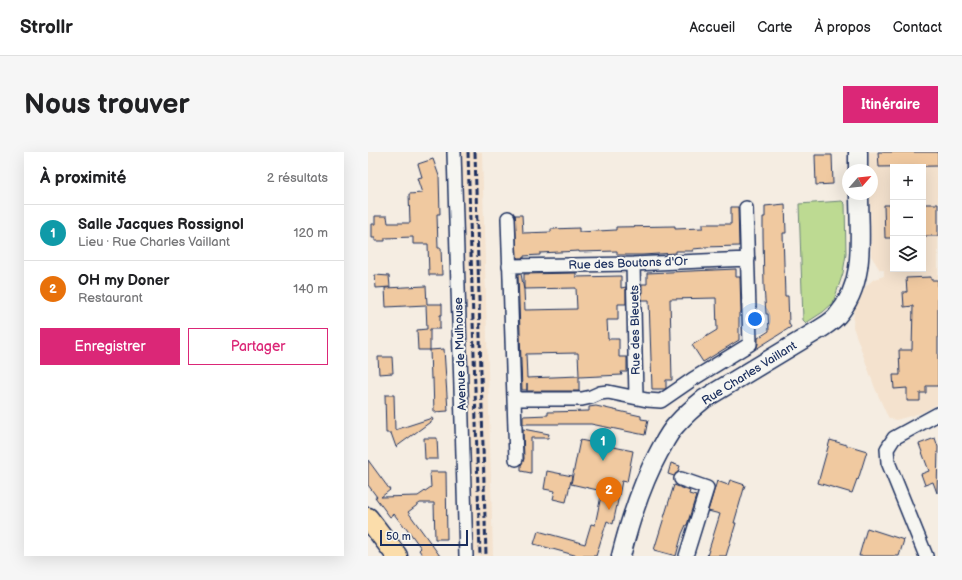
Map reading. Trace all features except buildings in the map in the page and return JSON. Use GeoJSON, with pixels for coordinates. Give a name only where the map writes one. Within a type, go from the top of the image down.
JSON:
{"type":"FeatureCollection","features":[{"type":"Feature","properties":{"kind":"main road"},"geometry":{"type":"LineString","coordinates":[[858,152],[858,164]]}},
{"type":"Feature","properties":{"kind":"main road","name":"Rue Charles Vaillant"},"geometry":{"type":"LineString","coordinates":[[621,556],[630,522],[653,463],[667,437],[676,425],[689,411],[704,399],[820,329],[836,317],[846,304],[855,285],[860,259],[858,200]]}},
{"type":"Feature","properties":{"kind":"main road"},"geometry":{"type":"LineString","coordinates":[[368,518],[397,556]]}},
{"type":"Feature","properties":{"kind":"street","name":"Avenue de Mulhouse"},"geometry":{"type":"LineString","coordinates":[[451,153],[466,556]]}},
{"type":"Feature","properties":{"kind":"street"},"geometry":{"type":"LineString","coordinates":[[514,399],[582,399],[591,398],[600,393],[608,392],[647,400],[661,401],[693,379],[750,344],[746,208]]}},
{"type":"Feature","properties":{"kind":"street"},"geometry":{"type":"LineString","coordinates":[[508,218],[516,459]]}},
{"type":"Feature","properties":{"kind":"street","name":"Rue des Boutons d'Or"},"geometry":{"type":"LineString","coordinates":[[509,266],[633,264],[748,259]]}},
{"type":"Feature","properties":{"kind":"street","name":"Rue des Bleuets"},"geometry":{"type":"LineString","coordinates":[[633,264],[636,397]]}},
{"type":"Feature","properties":{"kind":"street"},"geometry":{"type":"LineString","coordinates":[[926,556],[888,462],[887,448],[894,438],[938,414]]}},
{"type":"Feature","properties":{"kind":"street"},"geometry":{"type":"LineString","coordinates":[[680,479],[707,488],[686,556]]}},
{"type":"Feature","properties":{"kind":"shaded area"},"geometry":{"type":"Polygon","coordinates":[[[460,152],[482,152],[493,556],[473,556],[465,264],[460,152]]]}},
{"type":"Feature","properties":{"kind":"shaded area"},"geometry":{"type":"Polygon","coordinates":[[[869,152],[938,152],[938,404],[921,413],[896,420],[889,418],[886,413],[875,388],[853,327],[854,308],[866,286],[874,279],[884,276],[884,270],[880,270],[871,256],[870,200],[878,200],[878,164],[869,164],[869,152]]]}},
{"type":"Feature","properties":{"kind":"green space"},"geometry":{"type":"Polygon","coordinates":[[[842,201],[845,204],[846,254],[843,273],[833,303],[823,312],[806,323],[803,320],[799,204],[842,201]]]}},
{"type":"Feature","properties":{"kind":"railway"},"geometry":{"type":"LineString","coordinates":[[468,152],[480,556]]}},
{"type":"Feature","properties":{"kind":"railway"},"geometry":{"type":"LineString","coordinates":[[475,152],[486,556]]}},
{"type":"Feature","properties":{"kind":"place","name":"Salle Jacques Rossignol"},"geometry":{"type":"Point","coordinates":[603,461]}},
{"type":"Feature","properties":{"kind":"place","name":"OH my Doner"},"geometry":{"type":"Point","coordinates":[609,510]}}]}
